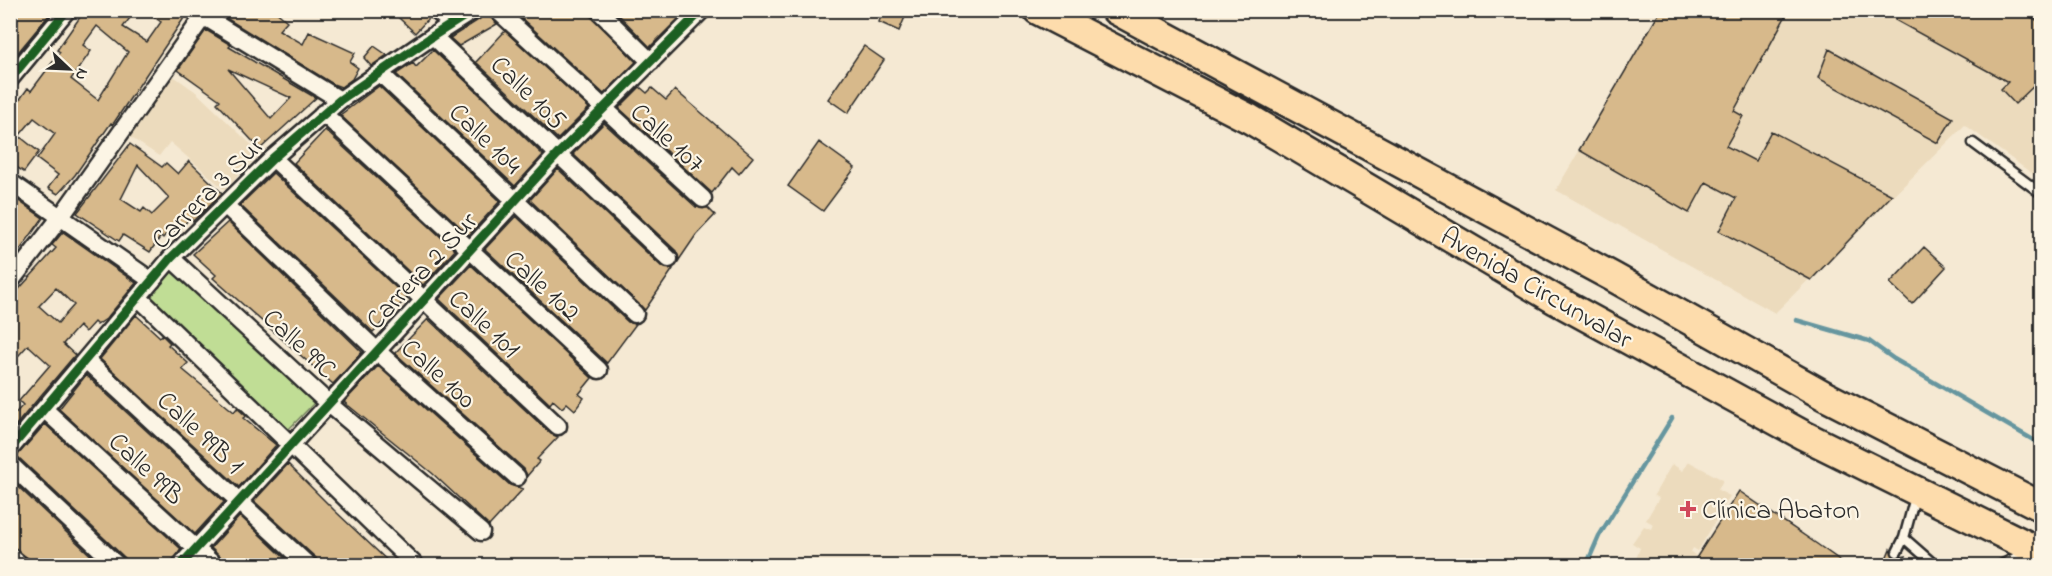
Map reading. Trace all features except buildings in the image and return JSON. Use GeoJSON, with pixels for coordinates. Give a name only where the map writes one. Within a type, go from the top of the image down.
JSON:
{"type":"FeatureCollection","features":[{"type":"Feature","properties":{"kind":"highway","name":"Avenida Circunvalar"},"geometry":{"type":"LineString","coordinates":[[1038,10],[1250,119],[1556,300],[1803,435],[1916,493],[2037,550]]}},
{"type":"Feature","properties":{"kind":"highway","name":"Avenida Circunvalar"},"geometry":{"type":"LineString","coordinates":[[1116,10],[1613,277],[1825,396],[2042,507]]}},
{"type":"Feature","properties":{"kind":"highway"},"geometry":{"type":"LineString","coordinates":[[1825,396],[1919,422],[2042,486]]}},
{"type":"Feature","properties":{"kind":"street"},"geometry":{"type":"LineString","coordinates":[[10,79],[67,10]]}},
{"type":"Feature","properties":{"kind":"street"},"geometry":{"type":"LineString","coordinates":[[436,10],[452,24]]}},
{"type":"Feature","properties":{"kind":"street","name":"Carrera 3 Sur"},"geometry":{"type":"LineString","coordinates":[[10,449],[171,258],[273,158],[340,100],[474,10]]}},
{"type":"Feature","properties":{"kind":"street","name":"Calle 107"},"geometry":{"type":"LineString","coordinates":[[497,10],[703,199]]}},
{"type":"Feature","properties":{"kind":"street"},"geometry":{"type":"LineString","coordinates":[[598,10],[651,62]]}},
{"type":"Feature","properties":{"kind":"street"},"geometry":{"type":"LineString","coordinates":[[10,282],[60,218],[202,13],[340,100]]}},
{"type":"Feature","properties":{"kind":"street","name":"Carrera 2 Sur"},"geometry":{"type":"LineString","coordinates":[[180,566],[557,155],[651,62],[693,14]]}},
{"type":"Feature","properties":{"kind":"street","name":"Calle 105"},"geometry":{"type":"LineString","coordinates":[[433,36],[669,259]]}},
{"type":"Feature","properties":{"kind":"street","name":"Calle 104"},"geometry":{"type":"LineString","coordinates":[[380,73],[635,314]]}},
{"type":"Feature","properties":{"kind":"street","name":"Calle 102"},"geometry":{"type":"LineString","coordinates":[[323,113],[469,252],[599,370]]}},
{"type":"Feature","properties":{"kind":"street","name":"Calle 101"},"geometry":{"type":"LineString","coordinates":[[273,158],[558,426]]}},
{"type":"Feature","properties":{"kind":"street"},"geometry":{"type":"LineString","coordinates":[[10,182],[152,281]]}},
{"type":"Feature","properties":{"kind":"street","name":"Calle 100"},"geometry":{"type":"LineString","coordinates":[[225,205],[376,350],[517,477]]}},
{"type":"Feature","properties":{"kind":"street","name":"Calle 99C"},"geometry":{"type":"LineString","coordinates":[[171,258],[329,405],[481,532]]}},
{"type":"Feature","properties":{"kind":"street"},"geometry":{"type":"LineString","coordinates":[[138,297],[416,566]]}},
{"type":"Feature","properties":{"kind":"street","name":"Calle 99B 1"},"geometry":{"type":"LineString","coordinates":[[86,360],[309,566]]}},
{"type":"Feature","properties":{"kind":"street","name":"Calle 99B"},"geometry":{"type":"LineString","coordinates":[[44,409],[215,566]]}},
{"type":"Feature","properties":{"kind":"street"},"geometry":{"type":"LineString","coordinates":[[10,464],[118,566]]}},
{"type":"Feature","properties":{"kind":"street"},"geometry":{"type":"LineString","coordinates":[[10,556],[21,566]]}},
{"type":"Feature","properties":{"kind":"lane"},"geometry":{"type":"LineString","coordinates":[[1973,143],[2042,194]]}},
{"type":"Feature","properties":{"kind":"lane"},"geometry":{"type":"LineString","coordinates":[[1898,552],[1916,493]]}},
{"type":"Feature","properties":{"kind":"lane"},"geometry":{"type":"LineString","coordinates":[[1904,538],[1936,566]]}},
{"type":"Feature","properties":{"kind":"lane"},"geometry":{"type":"LineString","coordinates":[[2000,566],[2037,550]]}},
{"type":"Feature","properties":{"kind":"shaded area"},"geometry":{"type":"Polygon","coordinates":[[[1662,11],[2041,11],[2041,180],[1965,125],[1775,313],[1556,190],[1662,11]]]}},
{"type":"Feature","properties":{"kind":"shaded area"},"geometry":{"type":"Polygon","coordinates":[[[172,75],[196,92],[260,153],[224,189],[170,142],[159,156],[130,137],[172,75]]]}},
{"type":"Feature","properties":{"kind":"shaded area","name":"Clínica Abaton"},"geometry":{"type":"Polygon","coordinates":[[[1688,461],[1723,480],[1718,490],[1730,496],[1698,551],[1693,548],[1691,552],[1697,557],[1691,565],[1637,565],[1636,559],[1640,548],[1632,543],[1644,526],[1651,529],[1653,524],[1646,520],[1659,498],[1654,495],[1672,464],[1683,471],[1688,461]]]}},
{"type":"Feature","properties":{"kind":"green space"},"geometry":{"type":"Polygon","coordinates":[[[174,269],[315,402],[288,430],[150,296],[174,269]]]}},
{"type":"Feature","properties":{"kind":"waterway"},"geometry":{"type":"LineString","coordinates":[[1796,320],[1869,341],[1894,359],[2042,445]]}},
{"type":"Feature","properties":{"kind":"waterway"},"geometry":{"type":"LineString","coordinates":[[1586,566],[1599,536],[1672,418]]}},
{"type":"Feature","properties":{"kind":"cycle path"},"geometry":{"type":"LineString","coordinates":[[10,79],[67,10]]}},
{"type":"Feature","properties":{"kind":"cycle path"},"geometry":{"type":"LineString","coordinates":[[10,449],[171,258],[273,158],[340,100],[474,10]]}},
{"type":"Feature","properties":{"kind":"cycle path"},"geometry":{"type":"LineString","coordinates":[[180,566],[557,155],[702,10]]}},
{"type":"Feature","properties":{"kind":"place","name":"Clínica Abaton"},"geometry":{"type":"Point","coordinates":[1688,509]}}]}
